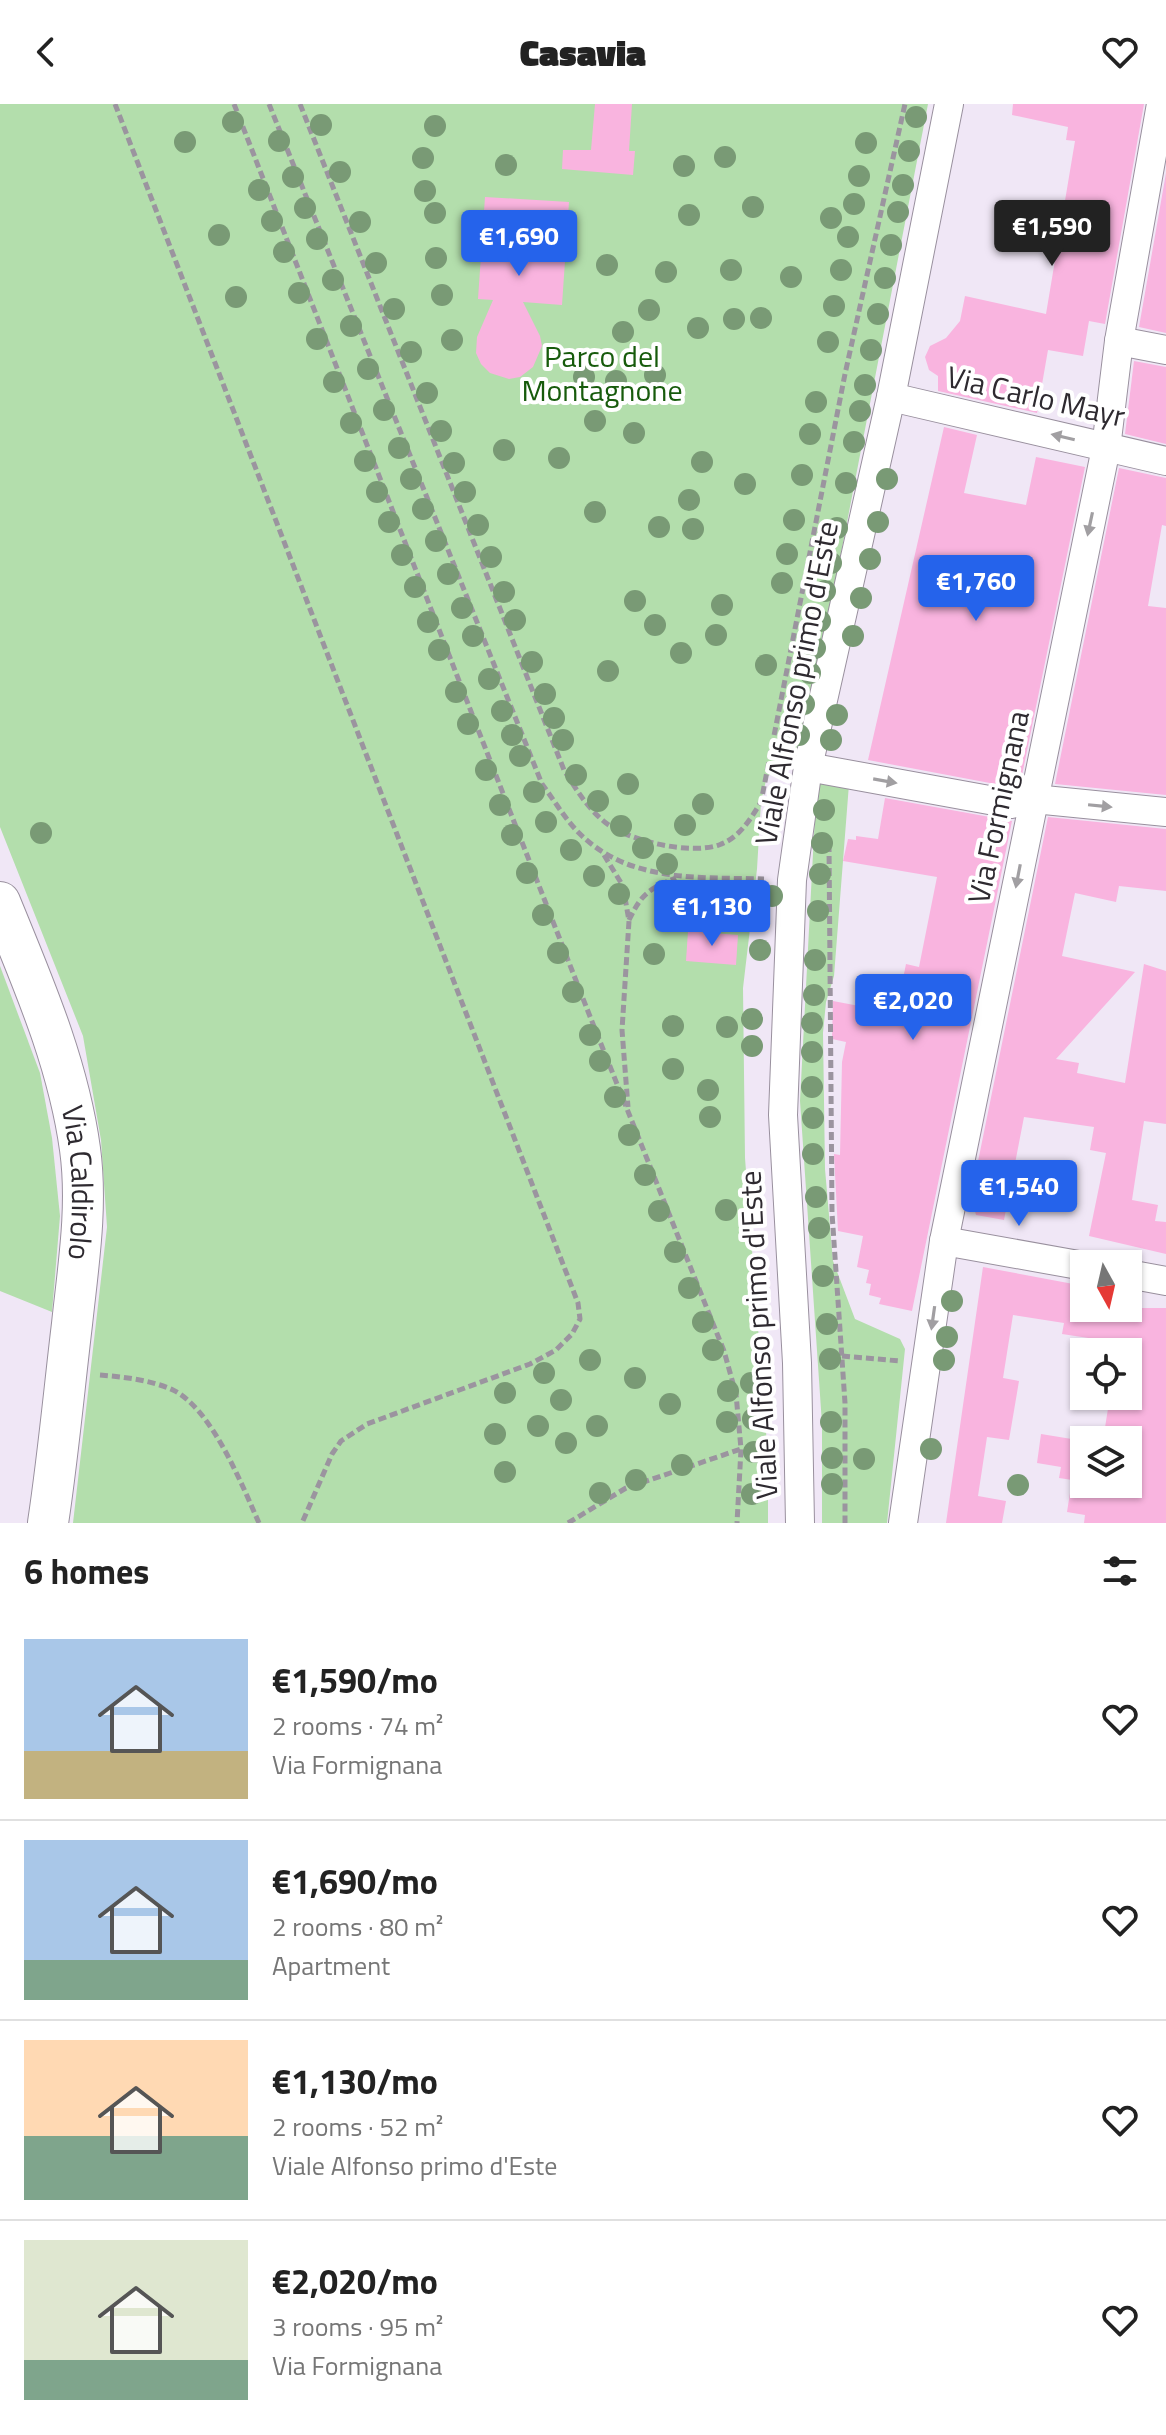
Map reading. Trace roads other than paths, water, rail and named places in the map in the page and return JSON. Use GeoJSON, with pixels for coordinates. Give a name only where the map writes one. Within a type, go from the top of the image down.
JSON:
{"type":"FeatureCollection","features":[{"type":"Feature","properties":{"kind":"main road","name":"Via Caldirolo"},"geometry":{"type":"LineString","coordinates":[[0,902],[52,1033],[69,1091],[80,1151],[83,1196],[79,1256],[48,1523]]}},
{"type":"Feature","properties":{"kind":"street","name":"Viale Alfonso primo d'Este"},"geometry":{"type":"LineString","coordinates":[[800,1523],[797,1378],[783,1115],[792,880],[808,767],[891,397],[949,104]]}},
{"type":"Feature","properties":{"kind":"street","name":"Via Formignana"},"geometry":{"type":"LineString","coordinates":[[903,1523],[944,1241],[1106,448],[1119,341],[1161,104]]}},
{"type":"Feature","properties":{"kind":"street"},"geometry":{"type":"LineString","coordinates":[[1119,341],[1166,350]]}},
{"type":"Feature","properties":{"kind":"street","name":"Via Carlo Mayr"},"geometry":{"type":"LineString","coordinates":[[891,397],[1166,461]]}},
{"type":"Feature","properties":{"kind":"street"},"geometry":{"type":"LineString","coordinates":[[808,767],[1011,804],[1034,799],[1166,812]]}},
{"type":"Feature","properties":{"kind":"street"},"geometry":{"type":"LineString","coordinates":[[944,1241],[1070,1264]]}},
{"type":"Feature","properties":{"kind":"street"},"geometry":{"type":"LineString","coordinates":[[1142,1277],[1166,1281]]}},
{"type":"Feature","properties":{"kind":"park label","name":"Parco del Montagnone"},"geometry":{"type":"Point","coordinates":[602,373]}}]}
